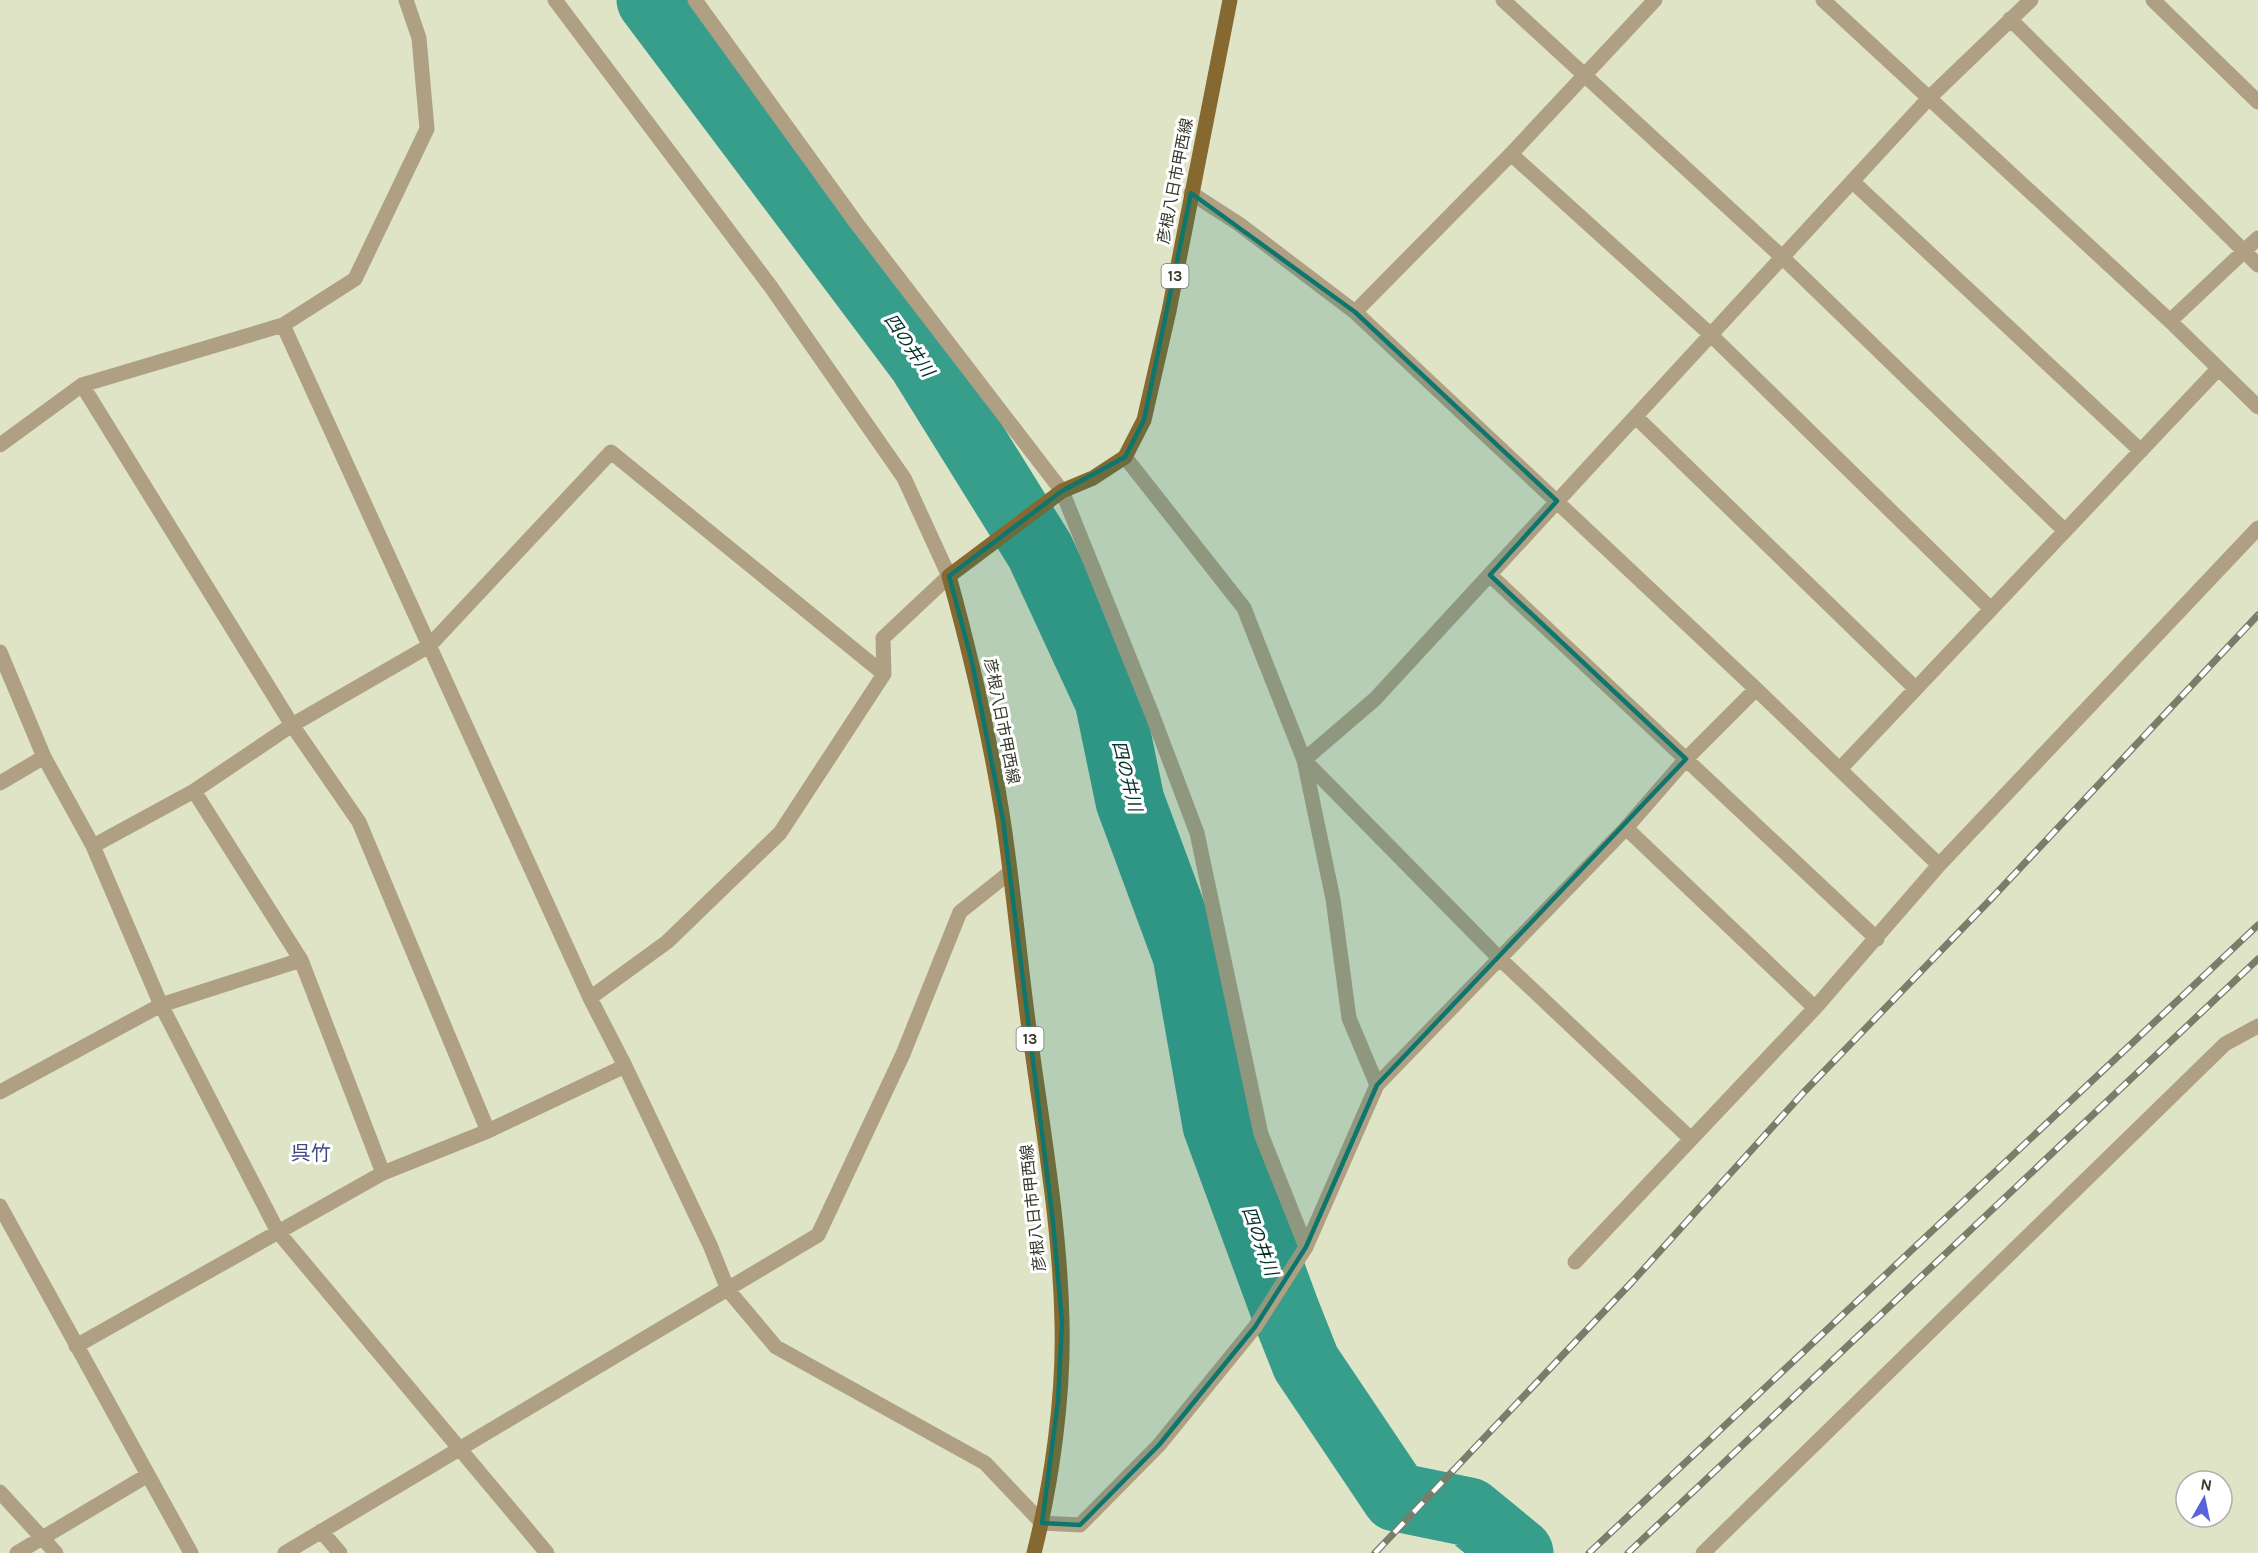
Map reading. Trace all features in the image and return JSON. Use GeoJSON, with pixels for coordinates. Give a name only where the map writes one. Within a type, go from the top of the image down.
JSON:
{"type":"FeatureCollection","features":[{"type":"Feature","properties":{"kind":"main road","name":"彦根八日市甲西線"},"geometry":{"type":"LineString","coordinates":[[1034,1553],[1042,1523],[1058,1401],[1062,1322],[1053,1222],[1003,820],[972,662],[949,576],[1062,491],[1093,478],[1125,457],[1144,420],[1169,311],[1230,0]]}},
{"type":"Feature","properties":{"kind":"street"},"geometry":{"type":"LineString","coordinates":[[0,445],[82,385],[283,325],[355,279],[427,129],[419,38],[406,0]]}},
{"type":"Feature","properties":{"kind":"street"},"geometry":{"type":"LineString","coordinates":[[555,0],[771,287],[904,478],[949,576],[883,638],[884,674],[780,833],[667,942],[590,998]]}},
{"type":"Feature","properties":{"kind":"street"},"geometry":{"type":"LineString","coordinates":[[694,0],[857,224],[1062,491],[1152,714],[1197,833],[1261,1134],[1302,1254]]}},
{"type":"Feature","properties":{"kind":"street"},"geometry":{"type":"LineString","coordinates":[[1503,0],[1782,257],[2064,530]]}},
{"type":"Feature","properties":{"kind":"street"},"geometry":{"type":"LineString","coordinates":[[1355,312],[1510,154],[1655,0]]}},
{"type":"Feature","properties":{"kind":"street"},"geometry":{"type":"LineString","coordinates":[[1823,0],[2170,321],[2258,407]]}},
{"type":"Feature","properties":{"kind":"street"},"geometry":{"type":"LineString","coordinates":[[1305,760],[1375,699],[1557,501],[1637,418],[1710,334],[1929,98],[2031,0]]}},
{"type":"Feature","properties":{"kind":"street"},"geometry":{"type":"LineString","coordinates":[[2153,0],[2258,102]]}},
{"type":"Feature","properties":{"kind":"street"},"geometry":{"type":"LineString","coordinates":[[2010,20],[2258,265]]}},
{"type":"Feature","properties":{"kind":"street"},"geometry":{"type":"LineString","coordinates":[[1510,154],[1710,334],[1991,609]]}},
{"type":"Feature","properties":{"kind":"street"},"geometry":{"type":"LineString","coordinates":[[1853,182],[2141,451]]}},
{"type":"Feature","properties":{"kind":"street"},"geometry":{"type":"LineString","coordinates":[[1191,193],[1239,224],[1355,312],[1940,865]]}},
{"type":"Feature","properties":{"kind":"street"},"geometry":{"type":"LineString","coordinates":[[2170,321],[2258,238]]}},
{"type":"Feature","properties":{"kind":"street"},"geometry":{"type":"LineString","coordinates":[[283,325],[590,998],[710,1245],[728,1290],[776,1347],[985,1463],[1042,1523],[1080,1524],[1159,1445],[1255,1327],[1302,1254],[1377,1085],[1626,828],[1686,759],[1756,689]]}},
{"type":"Feature","properties":{"kind":"street"},"geometry":{"type":"LineString","coordinates":[[1839,769],[2218,369]]}},
{"type":"Feature","properties":{"kind":"street"},"geometry":{"type":"LineString","coordinates":[[82,385],[292,725],[359,822],[488,1131]]}},
{"type":"Feature","properties":{"kind":"street"},"geometry":{"type":"LineString","coordinates":[[1637,418],[1916,688]]}},
{"type":"Feature","properties":{"kind":"street"},"geometry":{"type":"LineString","coordinates":[[93,846],[194,791],[292,725],[429,646],[611,452],[884,674]]}},
{"type":"Feature","properties":{"kind":"street"},"geometry":{"type":"LineString","coordinates":[[1125,457],[1244,608],[1305,760],[1333,899],[1349,1018],[1377,1085]]}},
{"type":"Feature","properties":{"kind":"street"},"geometry":{"type":"LineString","coordinates":[[1575,1262],[1815,1008],[1940,865],[2258,528]]}},
{"type":"Feature","properties":{"kind":"street"},"geometry":{"type":"LineString","coordinates":[[1490,575],[1877,939]]}},
{"type":"Feature","properties":{"kind":"street"},"geometry":{"type":"LineString","coordinates":[[0,652],[44,758],[93,846],[161,1005],[278,1232],[547,1553]]}},
{"type":"Feature","properties":{"kind":"street"},"geometry":{"type":"LineString","coordinates":[[0,783],[44,758]]}},
{"type":"Feature","properties":{"kind":"street"},"geometry":{"type":"LineString","coordinates":[[1305,760],[1499,958],[1691,1139]]}},
{"type":"Feature","properties":{"kind":"street"},"geometry":{"type":"LineString","coordinates":[[194,791],[301,960],[383,1173]]}},
{"type":"Feature","properties":{"kind":"street"},"geometry":{"type":"LineString","coordinates":[[1626,828],[1815,1008]]}},
{"type":"Feature","properties":{"kind":"street"},"geometry":{"type":"LineString","coordinates":[[285,1553],[818,1235],[903,1054],[960,912],[1009,873]]}},
{"type":"Feature","properties":{"kind":"street"},"geometry":{"type":"LineString","coordinates":[[0,1092],[161,1005],[301,960]]}},
{"type":"Feature","properties":{"kind":"street"},"geometry":{"type":"LineString","coordinates":[[1703,1553],[2225,1044],[2258,1026]]}},
{"type":"Feature","properties":{"kind":"street"},"geometry":{"type":"LineString","coordinates":[[76,1346],[383,1173],[488,1131],[625,1066]]}},
{"type":"Feature","properties":{"kind":"street"},"geometry":{"type":"LineString","coordinates":[[0,1206],[191,1553]]}},
{"type":"Feature","properties":{"kind":"street"},"geometry":{"type":"LineString","coordinates":[[17,1553],[148,1475]]}},
{"type":"Feature","properties":{"kind":"street"},"geometry":{"type":"LineString","coordinates":[[0,1492],[56,1553]]}},
{"type":"Feature","properties":{"kind":"street"},"geometry":{"type":"LineString","coordinates":[[321,1531],[340,1553]]}},
{"type":"Feature","properties":{"kind":"highlighted area"},"geometry":{"type":"Polygon","coordinates":[[[1191,193],[1355,312],[1557,501],[1490,575],[1686,759],[1377,1085],[1306,1247],[1255,1327],[1159,1445],[1080,1525],[1042,1523],[1058,1401],[1062,1322],[1053,1222],[1003,820],[972,662],[949,576],[1062,491],[1125,457],[1144,420],[1191,193]]]}},
{"type":"Feature","properties":{"kind":"waterway","name":"四の井川"},"geometry":{"type":"LineString","coordinates":[[651,0],[922,361],[1040,551],[1109,700],[1130,801],[1187,955],[1217,1125],[1306,1363],[1396,1497],[1469,1512],[1519,1553]]}},
{"type":"Feature","properties":{"kind":"railway"},"geometry":{"type":"LineString","coordinates":[[1375,1553],[1632,1282],[1804,1092],[1990,900],[2258,615]]}},
{"type":"Feature","properties":{"kind":"railway"},"geometry":{"type":"LineString","coordinates":[[1589,1553],[2258,925]]}},
{"type":"Feature","properties":{"kind":"railway"},"geometry":{"type":"LineString","coordinates":[[1628,1553],[2258,959]]}},
{"type":"Feature","properties":{"kind":"district","name":"呉竹"},"geometry":{"type":"Point","coordinates":[311,1153]}}]}
